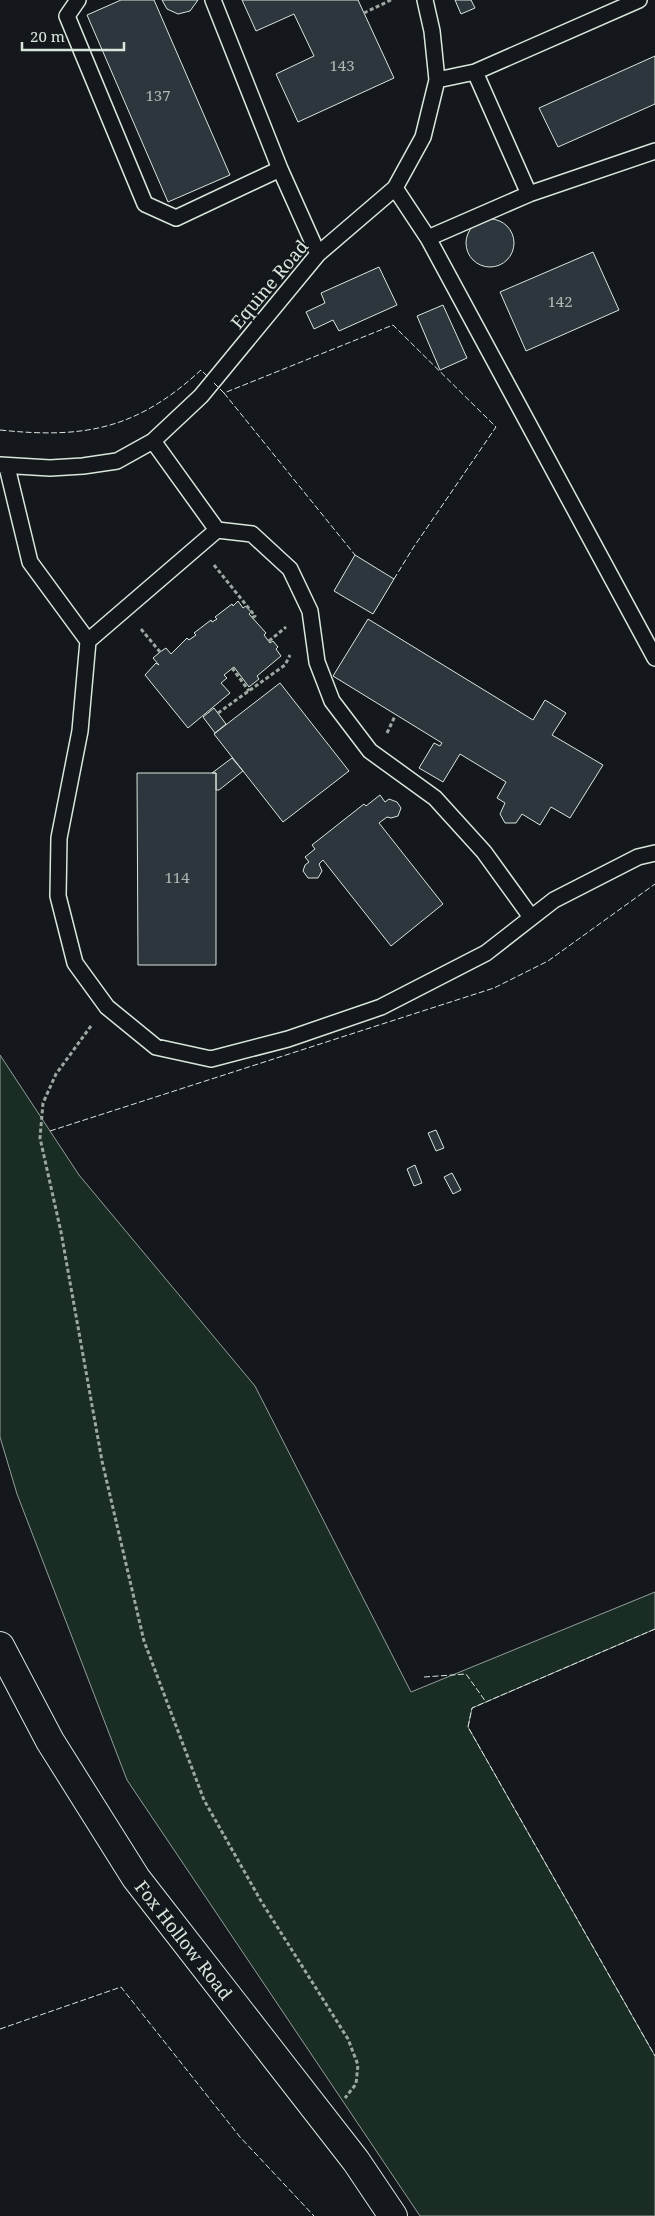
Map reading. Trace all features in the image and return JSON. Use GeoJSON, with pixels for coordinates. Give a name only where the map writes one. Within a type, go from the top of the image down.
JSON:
{"type":"FeatureCollection","features":[{"type":"Feature","properties":{"kind":"main road","name":"Fox Hollow Road"},"geometry":{"type":"LineString","coordinates":[[0,1646],[50,1741],[136,1878],[356,2161],[393,2216]]}},
{"type":"Feature","properties":{"kind":"lane"},"geometry":{"type":"LineString","coordinates":[[78,0],[67,16],[144,204],[176,218],[280,168]]}},
{"type":"Feature","properties":{"kind":"lane"},"geometry":{"type":"LineString","coordinates":[[214,0],[280,168],[318,254]]}},
{"type":"Feature","properties":{"kind":"lane","name":"Equine Road"},"geometry":{"type":"LineString","coordinates":[[3,466],[50,468],[117,461],[153,441],[201,396],[318,254],[395,188],[423,137],[437,80],[432,31],[426,0]]}},
{"type":"Feature","properties":{"kind":"lane"},"geometry":{"type":"LineString","coordinates":[[437,80],[475,72],[638,0]]}},
{"type":"Feature","properties":{"kind":"lane"},"geometry":{"type":"LineString","coordinates":[[475,72],[529,194]]}},
{"type":"Feature","properties":{"kind":"lane"},"geometry":{"type":"LineString","coordinates":[[428,238],[529,194],[655,151]]}},
{"type":"Feature","properties":{"kind":"lane"},"geometry":{"type":"LineString","coordinates":[[395,188],[428,238],[655,658]]}},
{"type":"Feature","properties":{"kind":"lane"},"geometry":{"type":"LineString","coordinates":[[153,441],[217,530]]}},
{"type":"Feature","properties":{"kind":"lane"},"geometry":{"type":"LineString","coordinates":[[3,466],[30,562],[88,641],[80,731],[59,838],[58,896],[75,964],[107,1007],[156,1047],[211,1059],[288,1039],[381,1008],[486,953],[554,900],[638,857],[655,853]]}},
{"type":"Feature","properties":{"kind":"lane"},"geometry":{"type":"LineString","coordinates":[[88,641],[217,530],[252,534],[290,568],[310,610],[317,662],[332,701],[370,751],[435,798],[484,852],[531,917]]}},
{"type":"Feature","properties":{"kind":"path"},"geometry":{"type":"LineString","coordinates":[[364,13],[391,0]]}},
{"type":"Feature","properties":{"kind":"path"},"geometry":{"type":"LineString","coordinates":[[198,546],[255,616],[252,618]]}},
{"type":"Feature","properties":{"kind":"path"},"geometry":{"type":"LineString","coordinates":[[269,641],[284,629]]}},
{"type":"Feature","properties":{"kind":"path"},"geometry":{"type":"LineString","coordinates":[[156,648],[160,652]]}},
{"type":"Feature","properties":{"kind":"path"},"geometry":{"type":"LineString","coordinates":[[218,713],[285,665],[293,649]]}},
{"type":"Feature","properties":{"kind":"path"},"geometry":{"type":"LineString","coordinates":[[232,668],[249,691]]}},
{"type":"Feature","properties":{"kind":"path"},"geometry":{"type":"LineString","coordinates":[[107,1007],[78,1040],[56,1074],[43,1104],[40,1138],[61,1232],[102,1461],[144,1640],[204,1800],[261,1901],[348,2039],[358,2065],[356,2084],[326,2122]]}},
{"type":"Feature","properties":{"kind":"green space"},"geometry":{"type":"Polygon","coordinates":[[[0,1055],[79,1175],[255,1386],[411,1692],[655,1592],[655,1629],[472,1708],[468,1727],[655,2056],[655,2216],[420,2216],[127,1780],[17,1494],[0,1437],[0,1055]]]}},
{"type":"Feature","properties":{"kind":"building"},"geometry":{"type":"Polygon","coordinates":[[[121,0],[154,0],[230,175],[168,202],[87,15],[121,0]]]}},
{"type":"Feature","properties":{"kind":"building"},"geometry":{"type":"Polygon","coordinates":[[[162,0],[198,0],[190,11],[178,14],[167,9],[162,0]]]}},
{"type":"Feature","properties":{"kind":"building"},"geometry":{"type":"Polygon","coordinates":[[[242,0],[358,0],[394,78],[298,122],[276,74],[314,56],[294,14],[256,31],[242,0]]]}},
{"type":"Feature","properties":{"kind":"building"},"geometry":{"type":"Polygon","coordinates":[[[455,0],[471,0],[475,8],[461,14],[455,0]]]}},
{"type":"Feature","properties":{"kind":"building"},"geometry":{"type":"Polygon","coordinates":[[[655,56],[655,104],[558,147],[539,108],[655,56]]]}},
{"type":"Feature","properties":{"kind":"building"},"geometry":{"type":"Polygon","coordinates":[[[490,219],[499,221],[507,226],[512,234],[514,243],[512,252],[507,260],[499,265],[490,267],[481,265],[473,260],[468,252],[466,243],[468,234],[473,226],[481,221],[490,219]]]}},
{"type":"Feature","properties":{"kind":"building"},"geometry":{"type":"Polygon","coordinates":[[[593,252],[619,310],[526,351],[500,292],[593,252]]]}},
{"type":"Feature","properties":{"kind":"building"},"geometry":{"type":"Polygon","coordinates":[[[379,267],[397,305],[339,331],[333,320],[314,329],[306,312],[325,303],[321,293],[379,267]]]}},
{"type":"Feature","properties":{"kind":"building"},"geometry":{"type":"Polygon","coordinates":[[[443,305],[467,358],[440,370],[417,316],[443,305]]]}},
{"type":"Feature","properties":{"kind":"building"},"geometry":{"type":"Polygon","coordinates":[[[355,555],[394,579],[373,614],[334,591],[355,555]]]}},
{"type":"Feature","properties":{"kind":"building"},"geometry":{"type":"Polygon","coordinates":[[[238,601],[243,608],[246,606],[251,612],[249,614],[266,633],[264,635],[270,643],[273,641],[278,647],[276,649],[281,656],[257,676],[259,679],[249,687],[234,667],[224,675],[227,678],[221,683],[230,693],[188,728],[145,675],[156,663],[159,665],[153,658],[160,652],[166,648],[171,654],[187,638],[189,640],[196,635],[194,633],[211,620],[212,622],[217,619],[215,617],[238,601]]]}},
{"type":"Feature","properties":{"kind":"building"},"geometry":{"type":"Polygon","coordinates":[[[368,619],[533,720],[545,700],[566,713],[552,735],[603,765],[570,818],[551,807],[540,825],[522,814],[516,823],[505,823],[500,814],[505,803],[497,798],[506,782],[460,754],[443,782],[419,768],[434,743],[440,746],[442,743],[333,676],[368,619]]]}},
{"type":"Feature","properties":{"kind":"building"},"geometry":{"type":"Polygon","coordinates":[[[280,683],[349,771],[283,822],[214,734],[280,683]]]}},
{"type":"Feature","properties":{"kind":"building"},"geometry":{"type":"Polygon","coordinates":[[[214,708],[226,724],[215,733],[203,717],[214,708]]]}},
{"type":"Feature","properties":{"kind":"building"},"geometry":{"type":"Polygon","coordinates":[[[232,758],[243,771],[219,790],[216,790],[216,773],[212,773],[232,758]]]}},
{"type":"Feature","properties":{"kind":"building"},"geometry":{"type":"Polygon","coordinates":[[[137,773],[216,773],[216,965],[138,965],[137,773]]]}},
{"type":"Feature","properties":{"kind":"building"},"geometry":{"type":"Polygon","coordinates":[[[380,795],[385,802],[389,799],[397,802],[401,808],[398,816],[387,817],[379,823],[443,904],[391,946],[323,860],[319,864],[322,871],[318,878],[308,878],[303,871],[305,865],[309,862],[305,857],[315,849],[312,845],[364,804],[366,806],[380,795]]]}},
{"type":"Feature","properties":{"kind":"building"},"geometry":{"type":"Polygon","coordinates":[[[436,1130],[444,1148],[436,1151],[428,1133],[436,1130]]]}},
{"type":"Feature","properties":{"kind":"building"},"geometry":{"type":"Polygon","coordinates":[[[415,1165],[422,1183],[414,1186],[407,1169],[415,1165]]]}},
{"type":"Feature","properties":{"kind":"building"},"geometry":{"type":"Polygon","coordinates":[[[452,1173],[461,1190],[453,1194],[444,1177],[452,1173]]]}},
{"type":"Feature","properties":{"kind":"fence"},"geometry":{"type":"LineString","coordinates":[[214,383],[224,393],[393,325],[496,427],[394,579]]}},
{"type":"Feature","properties":{"kind":"fence"},"geometry":{"type":"LineString","coordinates":[[0,430],[58,433],[84,431],[108,426],[155,406],[201,370],[209,378]]}},
{"type":"Feature","properties":{"kind":"fence"},"geometry":{"type":"LineString","coordinates":[[224,393],[355,555]]}},
{"type":"Feature","properties":{"kind":"fence"},"geometry":{"type":"LineString","coordinates":[[50,1131],[494,988],[548,961],[655,884]]}},
{"type":"Feature","properties":{"kind":"fence"},"geometry":{"type":"LineString","coordinates":[[655,1629],[472,1708],[468,1727],[655,2056]]}},
{"type":"Feature","properties":{"kind":"fence"},"geometry":{"type":"LineString","coordinates":[[424,1677],[466,1674],[486,1702]]}},
{"type":"Feature","properties":{"kind":"fence"},"geometry":{"type":"LineString","coordinates":[[0,2029],[121,1987],[240,2137],[314,2216]]}}]}
